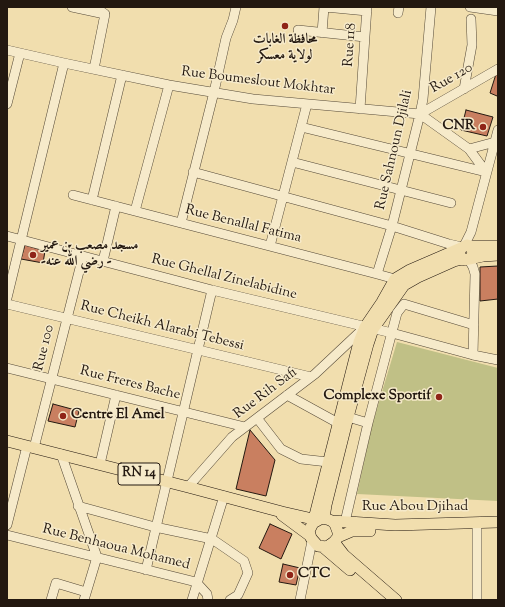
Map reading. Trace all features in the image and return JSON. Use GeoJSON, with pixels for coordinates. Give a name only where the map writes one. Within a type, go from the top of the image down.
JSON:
{"type":"FeatureCollection","features":[{"type":"Feature","properties":{"kind":"main road"},"geometry":{"type":"LineString","coordinates":[[320,520],[328,462],[359,342],[369,328],[382,302],[410,270],[467,251],[498,246]]}},
{"type":"Feature","properties":{"kind":"main road"},"geometry":{"type":"LineString","coordinates":[[467,251],[483,256],[498,255]]}},
{"type":"Feature","properties":{"kind":"main road"},"geometry":{"type":"LineString","coordinates":[[336,540],[327,547],[316,542],[309,530],[320,520],[326,505],[368,344],[369,328]]}},
{"type":"Feature","properties":{"kind":"main road","name":"RN 14"},"geometry":{"type":"LineString","coordinates":[[7,441],[271,509],[320,520]]}},
{"type":"Feature","properties":{"kind":"main road","name":"RN 14"},"geometry":{"type":"LineString","coordinates":[[271,509],[291,521],[386,600]]}},
{"type":"Feature","properties":{"kind":"main road"},"geometry":{"type":"LineString","coordinates":[[320,520],[337,528],[336,540],[344,555],[396,600]]}},
{"type":"Feature","properties":{"kind":"main road","name":"Rue Abou Djihad"},"geometry":{"type":"LineString","coordinates":[[320,520],[401,525],[498,522]]}},
{"type":"Feature","properties":{"kind":"main road","name":"Rue Abou Djihad"},"geometry":{"type":"LineString","coordinates":[[336,540],[347,532],[357,530],[386,532],[498,528]]}},
{"type":"Feature","properties":{"kind":"street"},"geometry":{"type":"LineString","coordinates":[[72,7],[106,14]]}},
{"type":"Feature","properties":{"kind":"street"},"geometry":{"type":"LineString","coordinates":[[95,7],[106,14]]}},
{"type":"Feature","properties":{"kind":"street"},"geometry":{"type":"LineString","coordinates":[[180,224],[214,92],[226,38],[236,7]]}},
{"type":"Feature","properties":{"kind":"street"},"geometry":{"type":"LineString","coordinates":[[322,33],[324,7],[367,9]]}},
{"type":"Feature","properties":{"kind":"street","name":"Rue Sahnoun Djilali"},"geometry":{"type":"LineString","coordinates":[[377,274],[392,226],[420,114],[423,99],[431,7]]}},
{"type":"Feature","properties":{"kind":"street"},"geometry":{"type":"LineString","coordinates":[[470,7],[498,11]]}},
{"type":"Feature","properties":{"kind":"street","name":"Rue 118"},"geometry":{"type":"LineString","coordinates":[[360,109],[367,9]]}},
{"type":"Feature","properties":{"kind":"street"},"geometry":{"type":"LineString","coordinates":[[94,69],[106,14]]}},
{"type":"Feature","properties":{"kind":"street"},"geometry":{"type":"LineString","coordinates":[[464,89],[472,45],[471,19]]}},
{"type":"Feature","properties":{"kind":"street"},"geometry":{"type":"LineString","coordinates":[[298,30],[365,37]]}},
{"type":"Feature","properties":{"kind":"street","name":"Rue Boumeslout Mokhtar"},"geometry":{"type":"LineString","coordinates":[[7,50],[169,85],[253,99],[420,114]]}},
{"type":"Feature","properties":{"kind":"street"},"geometry":{"type":"LineString","coordinates":[[7,100],[10,78],[20,53]]}},
{"type":"Feature","properties":{"kind":"street"},"geometry":{"type":"LineString","coordinates":[[7,298],[64,63]]}},
{"type":"Feature","properties":{"kind":"street","name":"Rue 120"},"geometry":{"type":"LineString","coordinates":[[420,114],[498,69]]}},
{"type":"Feature","properties":{"kind":"street"},"geometry":{"type":"LineString","coordinates":[[92,200],[122,74]]}},
{"type":"Feature","properties":{"kind":"street"},"geometry":{"type":"LineString","coordinates":[[135,211],[169,85]]}},
{"type":"Feature","properties":{"kind":"street"},"geometry":{"type":"LineString","coordinates":[[270,246],[307,104]]}},
{"type":"Feature","properties":{"kind":"street"},"geometry":{"type":"LineString","coordinates":[[420,114],[469,149],[486,172]]}},
{"type":"Feature","properties":{"kind":"street"},"geometry":{"type":"LineString","coordinates":[[301,127],[486,172]]}},
{"type":"Feature","properties":{"kind":"street"},"geometry":{"type":"LineString","coordinates":[[473,355],[475,274],[467,251],[486,172],[498,130]]}},
{"type":"Feature","properties":{"kind":"street"},"geometry":{"type":"LineString","coordinates":[[469,149],[495,142]]}},
{"type":"Feature","properties":{"kind":"street"},"geometry":{"type":"LineString","coordinates":[[292,162],[451,203]]}},
{"type":"Feature","properties":{"kind":"street"},"geometry":{"type":"LineString","coordinates":[[193,172],[392,226],[467,251]]}},
{"type":"Feature","properties":{"kind":"street","name":"Rue Benallal Fatima"},"geometry":{"type":"LineString","coordinates":[[73,195],[377,274],[400,282]]}},
{"type":"Feature","properties":{"kind":"street"},"geometry":{"type":"LineString","coordinates":[[103,261],[116,206]]}},
{"type":"Feature","properties":{"kind":"street","name":"Rue Ghellal Zinelabidine"},"geometry":{"type":"LineString","coordinates":[[7,236],[212,290],[498,360]]}},
{"type":"Feature","properties":{"kind":"street","name":"Rue 100"},"geometry":{"type":"LineString","coordinates":[[7,525],[52,379],[83,256]]}},
{"type":"Feature","properties":{"kind":"street"},"geometry":{"type":"LineString","coordinates":[[146,570],[212,290]]}},
{"type":"Feature","properties":{"kind":"street","name":"Rue Cheikh Alarabi Tebessi"},"geometry":{"type":"LineString","coordinates":[[7,304],[311,377]]}},
{"type":"Feature","properties":{"kind":"street"},"geometry":{"type":"LineString","coordinates":[[345,522],[368,423],[397,313],[404,304],[474,326]]}},
{"type":"Feature","properties":{"kind":"street","name":"Rue Rih Safi"},"geometry":{"type":"LineString","coordinates":[[188,487],[232,437],[311,377],[369,328]]}},
{"type":"Feature","properties":{"kind":"street","name":"Rue Freres Bache"},"geometry":{"type":"LineString","coordinates":[[7,368],[245,426]]}},
{"type":"Feature","properties":{"kind":"street"},"geometry":{"type":"LineString","coordinates":[[100,464],[116,395]]}},
{"type":"Feature","properties":{"kind":"street"},"geometry":{"type":"LineString","coordinates":[[287,395],[338,423]]}},
{"type":"Feature","properties":{"kind":"street"},"geometry":{"type":"LineString","coordinates":[[348,417],[368,423]]}},
{"type":"Feature","properties":{"kind":"street"},"geometry":{"type":"LineString","coordinates":[[257,418],[281,449],[301,459],[328,462]]}},
{"type":"Feature","properties":{"kind":"street"},"geometry":{"type":"LineString","coordinates":[[51,600],[56,582],[85,596],[97,557],[61,454]]}},
{"type":"Feature","properties":{"kind":"street"},"geometry":{"type":"LineString","coordinates":[[192,600],[196,582],[212,539],[224,496]]}},
{"type":"Feature","properties":{"kind":"street"},"geometry":{"type":"LineString","coordinates":[[78,506],[155,527],[212,539],[244,561],[248,573],[238,595],[230,600]]}},
{"type":"Feature","properties":{"kind":"street"},"geometry":{"type":"LineString","coordinates":[[477,529],[477,600]]}},
{"type":"Feature","properties":{"kind":"street","name":"Rue Benhaoua Mohamed"},"geometry":{"type":"LineString","coordinates":[[7,535],[196,582],[207,594],[208,600]]}},
{"type":"Feature","properties":{"kind":"street"},"geometry":{"type":"LineString","coordinates":[[300,600],[307,564],[316,542]]}},
{"type":"Feature","properties":{"kind":"green space","name":"Complexe Sportif"},"geometry":{"type":"Polygon","coordinates":[[[397,342],[498,368],[498,501],[357,494],[372,425],[397,342]]]}},
{"type":"Feature","properties":{"kind":"building"},"geometry":{"type":"Polygon","coordinates":[[[498,72],[498,94],[497,96],[490,93],[498,72]]]}},
{"type":"Feature","properties":{"kind":"building"},"geometry":{"type":"Polygon","coordinates":[[[466,110],[493,117],[487,136],[461,130],[466,110]]]}},
{"type":"Feature","properties":{"kind":"building","name":"مسجد مصعب بن عمير -رضي الله عنه -"},"geometry":{"type":"Polygon","coordinates":[[[25,245],[45,251],[43,263],[21,259],[25,245]]]}},
{"type":"Feature","properties":{"kind":"building"},"geometry":{"type":"Polygon","coordinates":[[[498,266],[498,299],[480,301],[480,267],[498,266]]]}},
{"type":"Feature","properties":{"kind":"building","name":"Centre El Amel"},"geometry":{"type":"Polygon","coordinates":[[[53,404],[79,411],[75,427],[48,421],[53,404]]]}},
{"type":"Feature","properties":{"kind":"building"},"geometry":{"type":"Polygon","coordinates":[[[250,430],[275,460],[266,496],[236,489],[250,430]]]}},
{"type":"Feature","properties":{"kind":"building"},"geometry":{"type":"Polygon","coordinates":[[[270,524],[292,534],[281,559],[259,548],[270,524]]]}},
{"type":"Feature","properties":{"kind":"building","name":"CTC"},"geometry":{"type":"Polygon","coordinates":[[[283,564],[300,568],[296,585],[279,582],[283,564]]]}},
{"type":"Feature","properties":{"kind":"place","name":"محافظة الغابات لولاية معسكر"},"geometry":{"type":"Point","coordinates":[285,26]}},
{"type":"Feature","properties":{"kind":"place","name":"CNR"},"geometry":{"type":"Point","coordinates":[483,127]}},
{"type":"Feature","properties":{"kind":"place","name":"مسجد مصعب بن عمير -رضي الله عنه -"},"geometry":{"type":"Point","coordinates":[33,255]}},
{"type":"Feature","properties":{"kind":"place","name":"Complexe Sportif"},"geometry":{"type":"Point","coordinates":[439,397]}},
{"type":"Feature","properties":{"kind":"place","name":"Centre El Amel"},"geometry":{"type":"Point","coordinates":[63,416]}},
{"type":"Feature","properties":{"kind":"place","name":"CTC"},"geometry":{"type":"Point","coordinates":[290,575]}}]}
